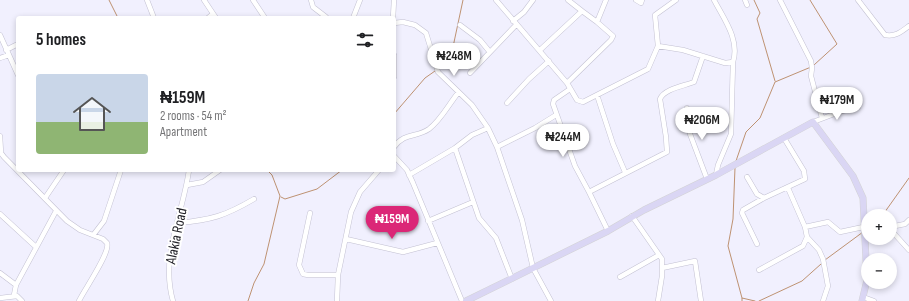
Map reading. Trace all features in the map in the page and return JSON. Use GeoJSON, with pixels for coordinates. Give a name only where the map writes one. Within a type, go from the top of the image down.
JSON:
{"type":"FeatureCollection","features":[{"type":"Feature","properties":{"kind":"main road"},"geometry":{"type":"LineString","coordinates":[[466,301],[608,231],[632,216],[716,175],[813,122],[858,185],[863,198],[864,209]]}},
{"type":"Feature","properties":{"kind":"main road"},"geometry":{"type":"LineString","coordinates":[[862,299],[867,280],[866,245]]}},
{"type":"Feature","properties":{"kind":"street"},"geometry":{"type":"LineString","coordinates":[[147,0],[153,16]]}},
{"type":"Feature","properties":{"kind":"street"},"geometry":{"type":"LineString","coordinates":[[204,0],[215,16]]}},
{"type":"Feature","properties":{"kind":"street"},"geometry":{"type":"LineString","coordinates":[[253,0],[264,16]]}},
{"type":"Feature","properties":{"kind":"street"},"geometry":{"type":"LineString","coordinates":[[311,0],[313,7],[324,16]]}},
{"type":"Feature","properties":{"kind":"street"},"geometry":{"type":"LineString","coordinates":[[354,16],[360,0]]}},
{"type":"Feature","properties":{"kind":"street"},"geometry":{"type":"LineString","coordinates":[[393,16],[394,0]]}},
{"type":"Feature","properties":{"kind":"street"},"geometry":{"type":"LineString","coordinates":[[496,0],[540,50],[567,83],[580,102],[648,69],[658,46],[656,15],[676,0]]}},
{"type":"Feature","properties":{"kind":"street"},"geometry":{"type":"LineString","coordinates":[[470,73],[515,23],[533,0]]}},
{"type":"Feature","properties":{"kind":"street"},"geometry":{"type":"LineString","coordinates":[[567,83],[611,40],[613,36],[610,32],[568,0]]}},
{"type":"Feature","properties":{"kind":"street"},"geometry":{"type":"LineString","coordinates":[[597,22],[606,0]]}},
{"type":"Feature","properties":{"kind":"street"},"geometry":{"type":"LineString","coordinates":[[636,0],[641,3],[642,0]]}},
{"type":"Feature","properties":{"kind":"street"},"geometry":{"type":"LineString","coordinates":[[714,0],[731,32],[736,53],[733,62],[731,134],[718,165],[716,175]]}},
{"type":"Feature","properties":{"kind":"street"},"geometry":{"type":"LineString","coordinates":[[780,0],[810,61],[812,68],[811,76],[822,118]]}},
{"type":"Feature","properties":{"kind":"street"},"geometry":{"type":"LineString","coordinates":[[858,0],[885,35],[891,36],[898,34],[909,26]]}},
{"type":"Feature","properties":{"kind":"street"},"geometry":{"type":"LineString","coordinates":[[540,50],[582,10]]}},
{"type":"Feature","properties":{"kind":"street"},"geometry":{"type":"LineString","coordinates":[[396,23],[403,22],[415,25],[426,33],[437,69],[458,93],[472,105],[488,128],[497,147],[522,220],[533,268],[551,301]]}},
{"type":"Feature","properties":{"kind":"street"},"geometry":{"type":"LineString","coordinates":[[460,25],[480,40],[489,51]]}},
{"type":"Feature","properties":{"kind":"street"},"geometry":{"type":"LineString","coordinates":[[0,35],[16,71]]}},
{"type":"Feature","properties":{"kind":"street"},"geometry":{"type":"LineString","coordinates":[[6,50],[16,45]]}},
{"type":"Feature","properties":{"kind":"street"},"geometry":{"type":"LineString","coordinates":[[658,46],[683,50],[725,63],[733,62]]}},
{"type":"Feature","properties":{"kind":"street"},"geometry":{"type":"LineString","coordinates":[[0,58],[9,55]]}},
{"type":"Feature","properties":{"kind":"street"},"geometry":{"type":"LineString","coordinates":[[589,192],[625,172],[667,152],[660,99],[661,96],[667,92],[694,82],[703,56]]}},
{"type":"Feature","properties":{"kind":"street"},"geometry":{"type":"LineString","coordinates":[[507,103],[549,61]]}},
{"type":"Feature","properties":{"kind":"street"},"geometry":{"type":"LineString","coordinates":[[570,89],[554,100],[556,115],[575,166],[608,231]]}},
{"type":"Feature","properties":{"kind":"street"},"geometry":{"type":"LineString","coordinates":[[396,145],[402,138],[423,132],[431,127],[458,93]]}},
{"type":"Feature","properties":{"kind":"street"},"geometry":{"type":"LineString","coordinates":[[597,95],[613,144],[625,172]]}},
{"type":"Feature","properties":{"kind":"street"},"geometry":{"type":"LineString","coordinates":[[813,122],[858,107]]}},
{"type":"Feature","properties":{"kind":"street"},"geometry":{"type":"LineString","coordinates":[[687,108],[690,121],[690,134],[707,179]]}},
{"type":"Feature","properties":{"kind":"street"},"geometry":{"type":"LineString","coordinates":[[497,147],[535,128],[556,115]]}},
{"type":"Feature","properties":{"kind":"street"},"geometry":{"type":"LineString","coordinates":[[409,175],[455,148],[472,135],[488,128]]}},
{"type":"Feature","properties":{"kind":"street"},"geometry":{"type":"LineString","coordinates":[[0,136],[0,150],[4,157],[16,170]]}},
{"type":"Feature","properties":{"kind":"street"},"geometry":{"type":"LineString","coordinates":[[757,244],[742,213],[743,210],[764,198],[805,179],[806,176],[784,138]]}},
{"type":"Feature","properties":{"kind":"street"},"geometry":{"type":"LineString","coordinates":[[455,148],[482,224],[496,238],[512,279]]}},
{"type":"Feature","properties":{"kind":"street"},"geometry":{"type":"LineString","coordinates":[[396,159],[409,175],[437,243],[466,301]]}},
{"type":"Feature","properties":{"kind":"street"},"geometry":{"type":"LineString","coordinates":[[18,172],[56,211],[80,230],[94,234],[107,242],[108,248],[79,301]]}},
{"type":"Feature","properties":{"kind":"street"},"geometry":{"type":"LineString","coordinates":[[45,198],[63,172]]}},
{"type":"Feature","properties":{"kind":"street"},"geometry":{"type":"LineString","coordinates":[[94,234],[104,221],[119,172]]}},
{"type":"Feature","properties":{"kind":"street","name":"Alakia Road"},"geometry":{"type":"LineString","coordinates":[[173,301],[169,283],[169,255],[187,186],[189,172]]}},
{"type":"Feature","properties":{"kind":"street"},"geometry":{"type":"LineString","coordinates":[[187,186],[203,182],[217,172]]}},
{"type":"Feature","properties":{"kind":"street"},"geometry":{"type":"LineString","coordinates":[[337,301],[338,275],[351,212],[360,192],[377,172]]}},
{"type":"Feature","properties":{"kind":"street"},"geometry":{"type":"LineString","coordinates":[[747,177],[757,194],[764,198]]}},
{"type":"Feature","properties":{"kind":"street"},"geometry":{"type":"LineString","coordinates":[[788,188],[805,227],[807,237],[819,250],[823,259],[828,286],[823,301]]}},
{"type":"Feature","properties":{"kind":"street"},"geometry":{"type":"LineString","coordinates":[[178,223],[217,217],[232,212],[254,199]]}},
{"type":"Feature","properties":{"kind":"street"},"geometry":{"type":"LineString","coordinates":[[428,221],[473,202]]}},
{"type":"Feature","properties":{"kind":"street"},"geometry":{"type":"LineString","coordinates":[[14,295],[16,285],[56,211]]}},
{"type":"Feature","properties":{"kind":"street"},"geometry":{"type":"LineString","coordinates":[[310,213],[299,265],[300,271],[303,274],[308,275],[338,275]]}},
{"type":"Feature","properties":{"kind":"street"},"geometry":{"type":"LineString","coordinates":[[0,214],[36,247]]}},
{"type":"Feature","properties":{"kind":"street"},"geometry":{"type":"LineString","coordinates":[[632,216],[660,255],[662,268],[658,301]]}},
{"type":"Feature","properties":{"kind":"street"},"geometry":{"type":"LineString","coordinates":[[897,226],[905,224],[909,220]]}},
{"type":"Feature","properties":{"kind":"street"},"geometry":{"type":"LineString","coordinates":[[805,227],[828,222],[840,232],[861,227]]}},
{"type":"Feature","properties":{"kind":"street"},"geometry":{"type":"LineString","coordinates":[[897,236],[909,250]]}},
{"type":"Feature","properties":{"kind":"street"},"geometry":{"type":"LineString","coordinates":[[759,270],[802,246],[807,237]]}},
{"type":"Feature","properties":{"kind":"street"},"geometry":{"type":"LineString","coordinates":[[346,239],[404,252],[437,243]]}},
{"type":"Feature","properties":{"kind":"street"},"geometry":{"type":"LineString","coordinates":[[620,277],[660,255]]}},
{"type":"Feature","properties":{"kind":"street"},"geometry":{"type":"LineString","coordinates":[[662,268],[695,261],[700,301]]}},
{"type":"Feature","properties":{"kind":"street"},"geometry":{"type":"LineString","coordinates":[[0,273],[16,285]]}},
{"type":"Feature","properties":{"kind":"street"},"geometry":{"type":"LineString","coordinates":[[0,298],[6,298],[14,295]]}},
{"type":"Feature","properties":{"kind":"street"},"geometry":{"type":"LineString","coordinates":[[14,295],[22,301]]}},
{"type":"Feature","properties":{"kind":"street"},"geometry":{"type":"LineString","coordinates":[[862,299],[874,301]]}},
{"type":"Feature","properties":{"kind":"waterway"},"geometry":{"type":"LineString","coordinates":[[109,0],[117,16]]}},
{"type":"Feature","properties":{"kind":"waterway"},"geometry":{"type":"LineString","coordinates":[[439,68],[450,61],[463,0]]}},
{"type":"Feature","properties":{"kind":"waterway"},"geometry":{"type":"LineString","coordinates":[[754,0],[760,13],[757,19],[775,81]]}},
{"type":"Feature","properties":{"kind":"waterway"},"geometry":{"type":"LineString","coordinates":[[810,0],[837,44],[814,65]]}},
{"type":"Feature","properties":{"kind":"waterway"},"geometry":{"type":"LineString","coordinates":[[736,161],[746,132],[760,118],[775,82],[811,67]]}},
{"type":"Feature","properties":{"kind":"waterway"},"geometry":{"type":"LineString","coordinates":[[396,112],[425,78],[435,71]]}},
{"type":"Feature","properties":{"kind":"waterway"},"geometry":{"type":"LineString","coordinates":[[735,168],[733,219],[728,246],[742,298]]}},
{"type":"Feature","properties":{"kind":"waterway"},"geometry":{"type":"LineString","coordinates":[[248,301],[254,283],[264,264],[280,196],[272,175],[269,172]]}},
{"type":"Feature","properties":{"kind":"waterway"},"geometry":{"type":"LineString","coordinates":[[281,197],[285,199],[317,189],[339,172]]}},
{"type":"Feature","properties":{"kind":"waterway"},"geometry":{"type":"LineString","coordinates":[[887,209],[909,178]]}},
{"type":"Feature","properties":{"kind":"waterway"},"geometry":{"type":"LineString","coordinates":[[825,260],[861,233]]}},
{"type":"Feature","properties":{"kind":"waterway"},"geometry":{"type":"LineString","coordinates":[[759,301],[802,281],[821,264]]}},
{"type":"Feature","properties":{"kind":"waterway"},"geometry":{"type":"LineString","coordinates":[[742,301],[742,298],[755,301]]}}]}
